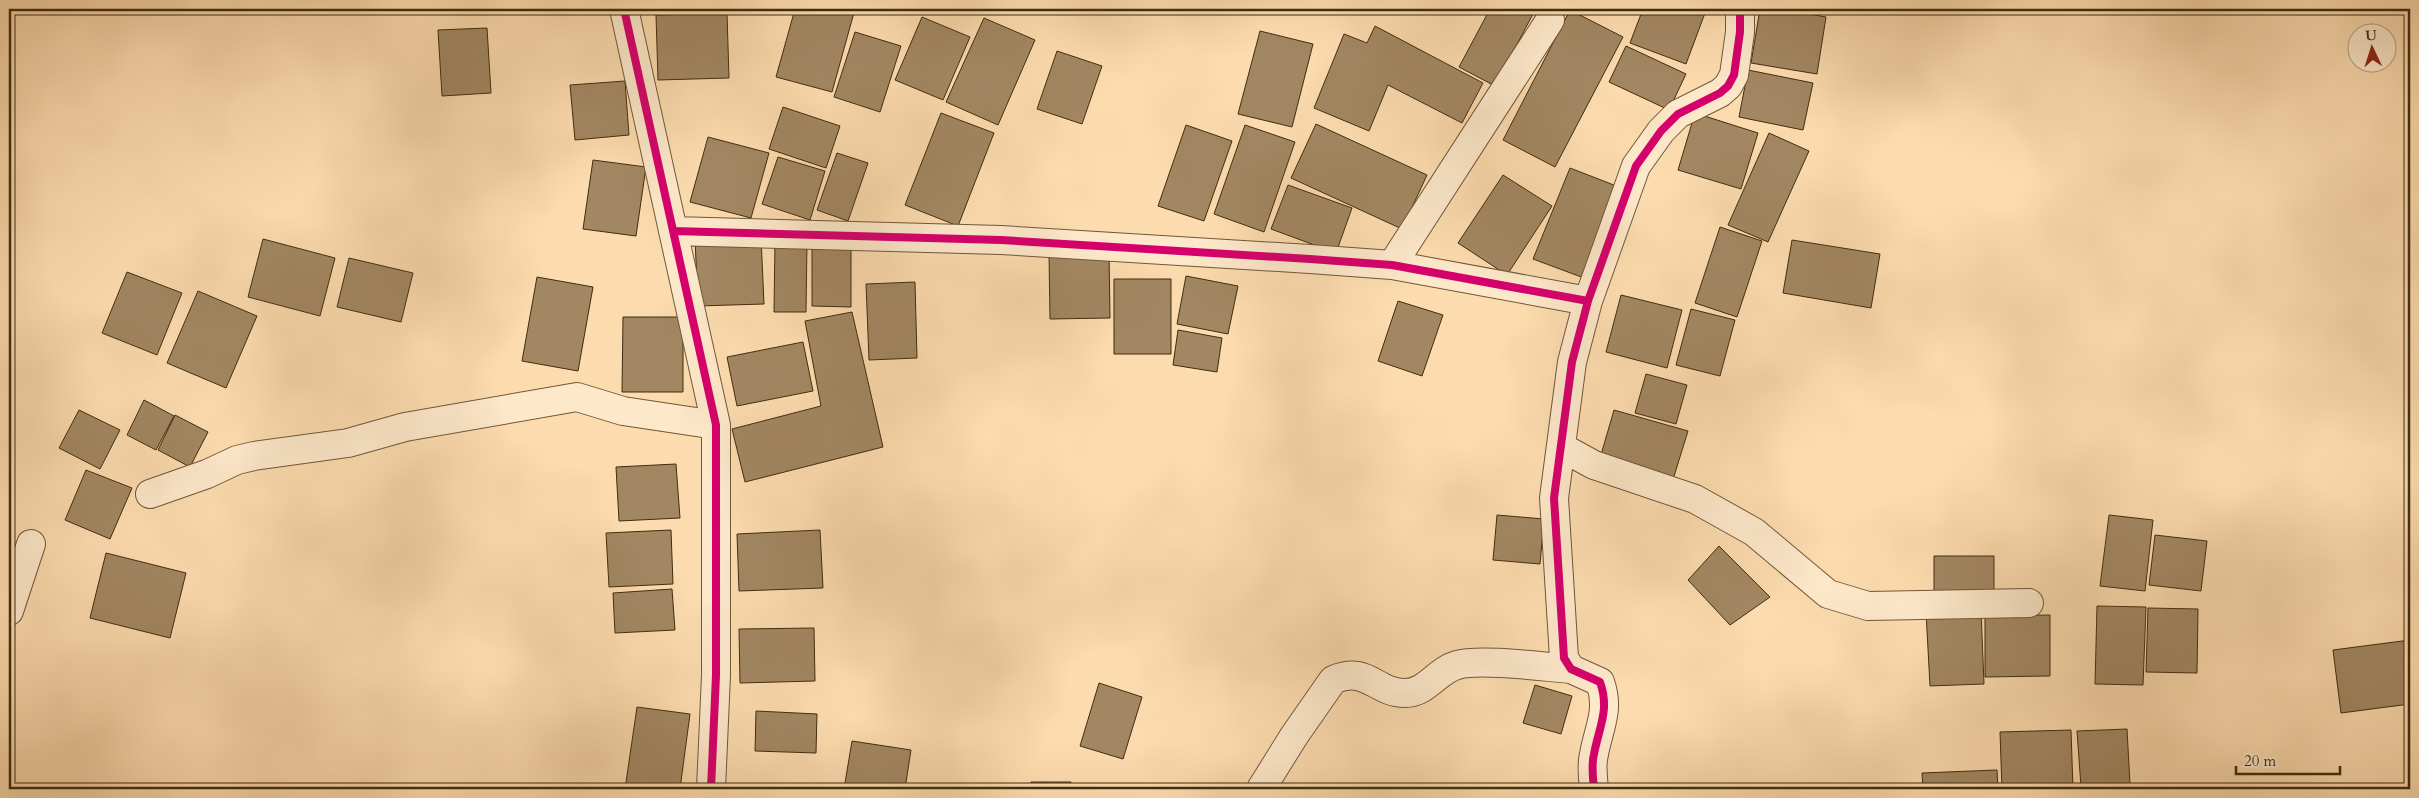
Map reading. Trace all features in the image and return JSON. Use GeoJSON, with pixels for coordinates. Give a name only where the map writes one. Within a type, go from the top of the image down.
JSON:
{"type":"FeatureCollection","features":[{"type":"Feature","properties":{"kind":"street"},"geometry":{"type":"LineString","coordinates":[[624,9],[716,425],[716,675],[711,789]]}},
{"type":"Feature","properties":{"kind":"street"},"geometry":{"type":"LineString","coordinates":[[1571,669],[1564,658],[1562,646],[1554,498],[1572,362],[1588,301],[1636,166],[1661,131],[1678,114],[1720,93],[1728,86],[1734,75],[1740,32],[1740,9]]}},
{"type":"Feature","properties":{"kind":"street"},"geometry":{"type":"LineString","coordinates":[[1392,265],[1550,20]]}},
{"type":"Feature","properties":{"kind":"street"},"geometry":{"type":"LineString","coordinates":[[673,231],[1000,240],[1392,265],[1588,301]]}},
{"type":"Feature","properties":{"kind":"street"},"geometry":{"type":"LineString","coordinates":[[150,494],[206,474],[237,460],[254,456],[348,443],[405,427],[577,397],[623,411],[716,425]]}},
{"type":"Feature","properties":{"kind":"street"},"geometry":{"type":"LineString","coordinates":[[1561,447],[1594,465],[1695,499],[1746,527],[1828,594],[1868,606],[2029,604]]}},
{"type":"Feature","properties":{"kind":"street"},"geometry":{"type":"LineString","coordinates":[[9,611],[31,544]]}},
{"type":"Feature","properties":{"kind":"street"},"geometry":{"type":"LineString","coordinates":[[1260,789],[1333,680],[1343,676],[1358,675],[1393,692],[1405,693],[1420,690],[1444,670],[1458,664],[1475,663],[1571,669],[1600,682],[1605,694],[1606,707],[1593,756],[1594,789]]}},
{"type":"Feature","properties":{"kind":"building"},"geometry":{"type":"Polygon","coordinates":[[[795,9],[855,9],[832,92],[776,77],[795,9]]]}},
{"type":"Feature","properties":{"kind":"building"},"geometry":{"type":"Polygon","coordinates":[[[1490,9],[1529,9],[1534,12],[1495,86],[1459,67],[1490,9]]]}},
{"type":"Feature","properties":{"kind":"building"},"geometry":{"type":"Polygon","coordinates":[[[1643,9],[1693,9],[1705,13],[1686,64],[1630,43],[1643,9]]]}},
{"type":"Feature","properties":{"kind":"building"},"geometry":{"type":"Polygon","coordinates":[[[1760,9],[1782,9],[1826,17],[1817,74],[1751,63],[1760,9]]]}},
{"type":"Feature","properties":{"kind":"building"},"geometry":{"type":"Polygon","coordinates":[[[1570,10],[1623,37],[1555,167],[1503,140],[1570,10]]]}},
{"type":"Feature","properties":{"kind":"building"},"geometry":{"type":"Polygon","coordinates":[[[727,13],[729,78],[658,80],[656,15],[727,13]]]}},
{"type":"Feature","properties":{"kind":"building"},"geometry":{"type":"Polygon","coordinates":[[[922,17],[970,37],[943,100],[895,80],[922,17]]]}},
{"type":"Feature","properties":{"kind":"building"},"geometry":{"type":"Polygon","coordinates":[[[984,18],[1035,40],[998,125],[946,102],[984,18]]]}},
{"type":"Feature","properties":{"kind":"building"},"geometry":{"type":"Polygon","coordinates":[[[1375,26],[1483,83],[1462,123],[1388,85],[1369,131],[1314,108],[1344,34],[1367,43],[1375,26]]]}},
{"type":"Feature","properties":{"kind":"building"},"geometry":{"type":"Polygon","coordinates":[[[487,28],[491,93],[442,96],[438,30],[487,28]]]}},
{"type":"Feature","properties":{"kind":"building"},"geometry":{"type":"Polygon","coordinates":[[[1260,31],[1313,44],[1292,127],[1238,114],[1260,31]]]}},
{"type":"Feature","properties":{"kind":"building"},"geometry":{"type":"Polygon","coordinates":[[[855,32],[901,46],[880,112],[834,97],[855,32]]]}},
{"type":"Feature","properties":{"kind":"building"},"geometry":{"type":"Polygon","coordinates":[[[1626,46],[1686,74],[1669,110],[1609,82],[1626,46]]]}},
{"type":"Feature","properties":{"kind":"building"},"geometry":{"type":"Polygon","coordinates":[[[1057,51],[1102,66],[1082,124],[1037,109],[1057,51]]]}},
{"type":"Feature","properties":{"kind":"building"},"geometry":{"type":"Polygon","coordinates":[[[1748,70],[1813,83],[1803,130],[1739,117],[1748,70]]]}},
{"type":"Feature","properties":{"kind":"building"},"geometry":{"type":"Polygon","coordinates":[[[625,81],[629,135],[575,140],[570,85],[625,81]]]}},
{"type":"Feature","properties":{"kind":"building"},"geometry":{"type":"Polygon","coordinates":[[[783,107],[840,126],[826,168],[769,149],[783,107]]]}},
{"type":"Feature","properties":{"kind":"building"},"geometry":{"type":"Polygon","coordinates":[[[941,113],[994,133],[958,226],[905,205],[941,113]]]}},
{"type":"Feature","properties":{"kind":"building"},"geometry":{"type":"Polygon","coordinates":[[[1695,113],[1758,133],[1741,189],[1678,170],[1695,113]]]}},
{"type":"Feature","properties":{"kind":"building"},"geometry":{"type":"Polygon","coordinates":[[[1316,124],[1427,175],[1402,229],[1291,178],[1316,124]]]}},
{"type":"Feature","properties":{"kind":"building"},"geometry":{"type":"Polygon","coordinates":[[[1186,125],[1232,141],[1204,221],[1158,206],[1186,125]]]}},
{"type":"Feature","properties":{"kind":"building"},"geometry":{"type":"Polygon","coordinates":[[[1245,125],[1295,142],[1264,232],[1214,214],[1245,125]]]}},
{"type":"Feature","properties":{"kind":"building"},"geometry":{"type":"Polygon","coordinates":[[[1769,133],[1809,151],[1768,242],[1728,225],[1769,133]]]}},
{"type":"Feature","properties":{"kind":"building"},"geometry":{"type":"Polygon","coordinates":[[[708,137],[769,153],[751,218],[690,202],[708,137]]]}},
{"type":"Feature","properties":{"kind":"building"},"geometry":{"type":"Polygon","coordinates":[[[837,153],[868,163],[848,221],[817,210],[837,153]]]}},
{"type":"Feature","properties":{"kind":"building"},"geometry":{"type":"Polygon","coordinates":[[[778,157],[825,171],[810,220],[762,204],[778,157]]]}},
{"type":"Feature","properties":{"kind":"building"},"geometry":{"type":"Polygon","coordinates":[[[593,160],[646,167],[636,236],[583,229],[593,160]]]}},
{"type":"Feature","properties":{"kind":"building"},"geometry":{"type":"Polygon","coordinates":[[[1570,168],[1619,187],[1584,278],[1533,259],[1570,168]]]}},
{"type":"Feature","properties":{"kind":"building"},"geometry":{"type":"Polygon","coordinates":[[[1503,175],[1552,206],[1507,275],[1458,243],[1503,175]]]}},
{"type":"Feature","properties":{"kind":"building"},"geometry":{"type":"Polygon","coordinates":[[[1288,185],[1352,208],[1336,253],[1271,229],[1288,185]]]}},
{"type":"Feature","properties":{"kind":"building"},"geometry":{"type":"Polygon","coordinates":[[[1720,227],[1762,241],[1737,317],[1695,303],[1720,227]]]}},
{"type":"Feature","properties":{"kind":"building"},"geometry":{"type":"Polygon","coordinates":[[[761,237],[764,304],[698,306],[695,239],[761,237]]]}},
{"type":"Feature","properties":{"kind":"building"},"geometry":{"type":"Polygon","coordinates":[[[263,239],[335,258],[320,316],[248,297],[263,239]]]}},
{"type":"Feature","properties":{"kind":"building"},"geometry":{"type":"Polygon","coordinates":[[[1792,240],[1880,254],[1871,308],[1783,293],[1792,240]]]}},
{"type":"Feature","properties":{"kind":"building"},"geometry":{"type":"Polygon","coordinates":[[[775,241],[807,242],[806,312],[774,312],[775,241]]]}},
{"type":"Feature","properties":{"kind":"building"},"geometry":{"type":"Polygon","coordinates":[[[812,241],[851,241],[851,307],[812,306],[812,241]]]}},
{"type":"Feature","properties":{"kind":"building"},"geometry":{"type":"Polygon","coordinates":[[[1109,253],[1110,318],[1050,319],[1049,254],[1109,253]]]}},
{"type":"Feature","properties":{"kind":"building"},"geometry":{"type":"Polygon","coordinates":[[[349,258],[413,273],[401,322],[337,307],[349,258]]]}},
{"type":"Feature","properties":{"kind":"building"},"geometry":{"type":"Polygon","coordinates":[[[127,272],[182,293],[157,355],[102,333],[127,272]]]}},
{"type":"Feature","properties":{"kind":"building"},"geometry":{"type":"Polygon","coordinates":[[[1186,276],[1238,286],[1228,334],[1177,324],[1186,276]]]}},
{"type":"Feature","properties":{"kind":"building"},"geometry":{"type":"Polygon","coordinates":[[[537,277],[593,287],[578,371],[522,361],[537,277]]]}},
{"type":"Feature","properties":{"kind":"building"},"geometry":{"type":"Polygon","coordinates":[[[1114,279],[1171,279],[1171,354],[1114,354],[1114,279]]]}},
{"type":"Feature","properties":{"kind":"building"},"geometry":{"type":"Polygon","coordinates":[[[915,282],[917,358],[869,360],[866,284],[915,282]]]}},
{"type":"Feature","properties":{"kind":"building"},"geometry":{"type":"Polygon","coordinates":[[[198,291],[257,316],[226,388],[167,363],[198,291]]]}},
{"type":"Feature","properties":{"kind":"building"},"geometry":{"type":"Polygon","coordinates":[[[1621,295],[1682,310],[1667,368],[1606,352],[1621,295]]]}},
{"type":"Feature","properties":{"kind":"building"},"geometry":{"type":"Polygon","coordinates":[[[1398,301],[1443,315],[1422,376],[1378,361],[1398,301]]]}},
{"type":"Feature","properties":{"kind":"building"},"geometry":{"type":"Polygon","coordinates":[[[1691,309],[1735,320],[1720,376],[1676,365],[1691,309]]]}},
{"type":"Feature","properties":{"kind":"building"},"geometry":{"type":"Polygon","coordinates":[[[852,312],[883,447],[745,482],[732,429],[821,406],[805,321],[852,312]]]}},
{"type":"Feature","properties":{"kind":"building"},"geometry":{"type":"Polygon","coordinates":[[[623,317],[683,317],[683,392],[622,392],[623,317]]]}},
{"type":"Feature","properties":{"kind":"building"},"geometry":{"type":"Polygon","coordinates":[[[1178,330],[1222,338],[1217,372],[1173,365],[1178,330]]]}},
{"type":"Feature","properties":{"kind":"building"},"geometry":{"type":"Polygon","coordinates":[[[803,342],[813,391],[737,406],[727,357],[803,342]]]}},
{"type":"Feature","properties":{"kind":"building"},"geometry":{"type":"Polygon","coordinates":[[[1646,374],[1687,385],[1676,424],[1635,413],[1646,374]]]}},
{"type":"Feature","properties":{"kind":"building"},"geometry":{"type":"Polygon","coordinates":[[[144,400],[174,416],[156,450],[127,435],[144,400]]]}},
{"type":"Feature","properties":{"kind":"building"},"geometry":{"type":"Polygon","coordinates":[[[79,410],[120,430],[100,469],[59,448],[79,410]]]}},
{"type":"Feature","properties":{"kind":"building"},"geometry":{"type":"Polygon","coordinates":[[[1614,410],[1688,431],[1671,486],[1598,465],[1614,410]]]}},
{"type":"Feature","properties":{"kind":"building"},"geometry":{"type":"Polygon","coordinates":[[[175,415],[208,432],[190,467],[158,450],[175,415]]]}},
{"type":"Feature","properties":{"kind":"building"},"geometry":{"type":"Polygon","coordinates":[[[676,464],[680,518],[619,521],[616,467],[676,464]]]}},
{"type":"Feature","properties":{"kind":"building"},"geometry":{"type":"Polygon","coordinates":[[[86,470],[132,488],[110,539],[65,520],[86,470]]]}},
{"type":"Feature","properties":{"kind":"building"},"geometry":{"type":"Polygon","coordinates":[[[1497,515],[1544,519],[1540,564],[1493,560],[1497,515]]]}},
{"type":"Feature","properties":{"kind":"building"},"geometry":{"type":"Polygon","coordinates":[[[2109,515],[2153,520],[2145,591],[2100,586],[2109,515]]]}},
{"type":"Feature","properties":{"kind":"building"},"geometry":{"type":"Polygon","coordinates":[[[671,530],[673,584],[609,587],[606,533],[671,530]]]}},
{"type":"Feature","properties":{"kind":"building"},"geometry":{"type":"Polygon","coordinates":[[[820,530],[823,588],[739,591],[737,534],[820,530]]]}},
{"type":"Feature","properties":{"kind":"building"},"geometry":{"type":"Polygon","coordinates":[[[2155,535],[2207,541],[2201,591],[2149,585],[2155,535]]]}},
{"type":"Feature","properties":{"kind":"building"},"geometry":{"type":"Polygon","coordinates":[[[1719,546],[1770,597],[1730,625],[1688,580],[1719,546]]]}},
{"type":"Feature","properties":{"kind":"building"},"geometry":{"type":"Polygon","coordinates":[[[106,553],[186,573],[170,638],[90,618],[106,553]]]}},
{"type":"Feature","properties":{"kind":"building"},"geometry":{"type":"Polygon","coordinates":[[[1934,556],[1994,556],[1994,600],[1934,599],[1934,556]]]}},
{"type":"Feature","properties":{"kind":"building"},"geometry":{"type":"Polygon","coordinates":[[[672,589],[675,630],[615,633],[613,593],[672,589]]]}},
{"type":"Feature","properties":{"kind":"building"},"geometry":{"type":"Polygon","coordinates":[[[2097,606],[2146,607],[2143,685],[2095,684],[2097,606]]]}},
{"type":"Feature","properties":{"kind":"building"},"geometry":{"type":"Polygon","coordinates":[[[2148,608],[2198,609],[2197,673],[2146,672],[2148,608]]]}},
{"type":"Feature","properties":{"kind":"building"},"geometry":{"type":"Polygon","coordinates":[[[1981,610],[1984,684],[1930,686],[1926,612],[1981,610]]]}},
{"type":"Feature","properties":{"kind":"building"},"geometry":{"type":"Polygon","coordinates":[[[2050,615],[2050,676],[1985,677],[1985,616],[2050,615]]]}},
{"type":"Feature","properties":{"kind":"building"},"geometry":{"type":"Polygon","coordinates":[[[814,628],[815,681],[740,683],[739,629],[814,628]]]}},
{"type":"Feature","properties":{"kind":"building"},"geometry":{"type":"Polygon","coordinates":[[[2410,640],[2410,704],[2341,713],[2333,650],[2410,640]]]}},
{"type":"Feature","properties":{"kind":"building"},"geometry":{"type":"Polygon","coordinates":[[[1099,683],[1142,697],[1123,759],[1080,746],[1099,683]]]}},
{"type":"Feature","properties":{"kind":"building"},"geometry":{"type":"Polygon","coordinates":[[[1535,685],[1572,696],[1561,734],[1523,723],[1535,685]]]}},
{"type":"Feature","properties":{"kind":"building"},"geometry":{"type":"Polygon","coordinates":[[[637,707],[690,714],[680,789],[625,789],[637,707]]]}},
{"type":"Feature","properties":{"kind":"building"},"geometry":{"type":"Polygon","coordinates":[[[756,711],[817,714],[816,753],[755,751],[756,711]]]}},
{"type":"Feature","properties":{"kind":"building"},"geometry":{"type":"Polygon","coordinates":[[[2127,729],[2130,784],[2081,787],[2077,731],[2127,729]]]}},
{"type":"Feature","properties":{"kind":"building"},"geometry":{"type":"Polygon","coordinates":[[[2071,730],[2073,789],[2002,789],[2000,732],[2071,730]]]}},
{"type":"Feature","properties":{"kind":"building"},"geometry":{"type":"Polygon","coordinates":[[[852,741],[911,750],[905,789],[844,789],[852,741]]]}},
{"type":"Feature","properties":{"kind":"building"},"geometry":{"type":"Polygon","coordinates":[[[1997,770],[1998,789],[1923,789],[1922,773],[1997,770]]]}},
{"type":"Feature","properties":{"kind":"building"},"geometry":{"type":"Polygon","coordinates":[[[1031,782],[1071,782],[1071,789],[1031,789],[1031,782]]]}},
{"type":"Feature","properties":{"kind":"cycle path"},"geometry":{"type":"LineString","coordinates":[[624,9],[716,425],[716,675],[711,789]]}},
{"type":"Feature","properties":{"kind":"cycle path"},"geometry":{"type":"LineString","coordinates":[[1594,789],[1592,771],[1596,744],[1603,718],[1603,692],[1600,682],[1571,669],[1564,658],[1554,498],[1572,362],[1588,301],[1636,166],[1661,131],[1678,114],[1720,93],[1728,86],[1734,75],[1740,32],[1740,9]]}},
{"type":"Feature","properties":{"kind":"cycle path"},"geometry":{"type":"LineString","coordinates":[[673,231],[1001,240],[1392,265],[1588,301]]}}]}
